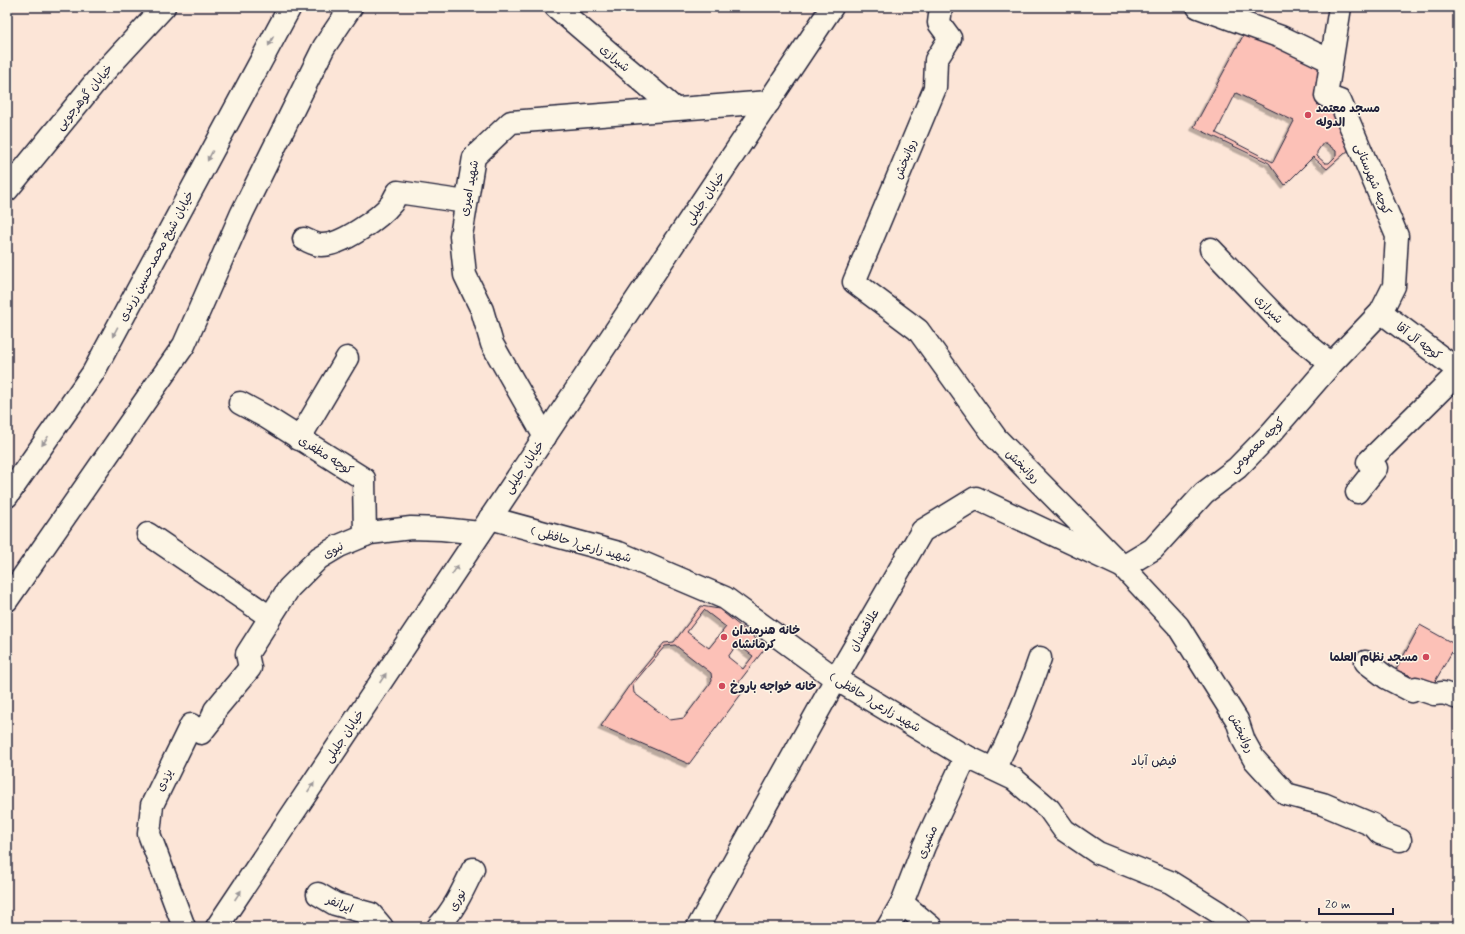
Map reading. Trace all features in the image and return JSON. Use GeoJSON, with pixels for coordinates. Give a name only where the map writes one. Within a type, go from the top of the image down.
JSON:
{"type":"FeatureCollection","features":[{"type":"Feature","properties":{"kind":"street","name":"خیابان گوهرجویی"},"geometry":{"type":"LineString","coordinates":[[7,190],[102,74],[164,7]]}},
{"type":"Feature","properties":{"kind":"street","name":"خیابان شیخ محمدحسین زرندی"},"geometry":{"type":"LineString","coordinates":[[7,496],[93,374],[290,7]]}},
{"type":"Feature","properties":{"kind":"street"},"geometry":{"type":"LineString","coordinates":[[7,600],[184,345],[242,213],[324,47],[351,7]]}},
{"type":"Feature","properties":{"kind":"street","name":"شیرازی"},"geometry":{"type":"LineString","coordinates":[[556,7],[675,109]]}},
{"type":"Feature","properties":{"kind":"street","name":"خیابان جلیلی"},"geometry":{"type":"LineString","coordinates":[[217,927],[832,7]]}},
{"type":"Feature","properties":{"kind":"street","name":"روانبخش"},"geometry":{"type":"LineString","coordinates":[[941,7],[939,23],[950,38],[936,60],[935,88],[854,282],[918,330],[996,438],[1123,567],[1178,626],[1238,720],[1244,741],[1254,759],[1286,794],[1323,804],[1373,824],[1380,833],[1400,840]]}},
{"type":"Feature","properties":{"kind":"street"},"geometry":{"type":"LineString","coordinates":[[1198,7],[1281,37],[1331,61]]}},
{"type":"Feature","properties":{"kind":"street","name":"کوچه شهرستانی"},"geometry":{"type":"LineString","coordinates":[[1340,7],[1326,96],[1340,101],[1397,236],[1394,286],[1381,312]]}},
{"type":"Feature","properties":{"kind":"street","name":"شهید امیری"},"geometry":{"type":"LineString","coordinates":[[545,437],[492,344],[482,310],[465,275],[461,236],[474,157],[511,122],[769,102]]}},
{"type":"Feature","properties":{"kind":"street"},"geometry":{"type":"LineString","coordinates":[[304,239],[320,245],[331,244],[361,229],[376,218],[392,202],[398,192],[466,202]]}},
{"type":"Feature","properties":{"kind":"street","name":"شیرازی"},"geometry":{"type":"LineString","coordinates":[[1211,249],[1285,326],[1331,364]]}},
{"type":"Feature","properties":{"kind":"street","name":"کوچه معصومی"},"geometry":{"type":"LineString","coordinates":[[1123,567],[1153,549],[1204,493],[1237,468],[1272,432],[1331,364],[1381,312]]}},
{"type":"Feature","properties":{"kind":"street","name":"کوچه آل آقا"},"geometry":{"type":"LineString","coordinates":[[1381,312],[1458,372]]}},
{"type":"Feature","properties":{"kind":"street"},"geometry":{"type":"LineString","coordinates":[[300,439],[347,358]]}},
{"type":"Feature","properties":{"kind":"street"},"geometry":{"type":"LineString","coordinates":[[1357,492],[1376,468],[1368,462],[1458,372]]}},
{"type":"Feature","properties":{"kind":"street","name":"کوچه مظفری"},"geometry":{"type":"LineString","coordinates":[[240,402],[364,479],[364,535]]}},
{"type":"Feature","properties":{"kind":"street","name":"علاقمندان"},"geometry":{"type":"LineString","coordinates":[[698,927],[836,679],[922,531],[976,498],[1123,567]]}},
{"type":"Feature","properties":{"kind":"street","name":"نبوی"},"geometry":{"type":"LineString","coordinates":[[250,668],[247,654],[270,617],[289,588],[319,558],[339,546],[370,533],[411,528],[442,529],[485,526]]}},
{"type":"Feature","properties":{"kind":"street","name":"شهید زارعی( حافظی )"},"geometry":{"type":"LineString","coordinates":[[485,526],[619,553],[725,598],[836,679],[966,756],[1014,779],[1049,808],[1064,830],[1098,853],[1170,882],[1229,924]]}},
{"type":"Feature","properties":{"kind":"street"},"geometry":{"type":"LineString","coordinates":[[148,534],[270,617]]}},
{"type":"Feature","properties":{"kind":"street"},"geometry":{"type":"LineString","coordinates":[[994,769],[1015,727],[1040,658]]}},
{"type":"Feature","properties":{"kind":"street"},"geometry":{"type":"LineString","coordinates":[[1366,662],[1387,678],[1412,691],[1416,688],[1434,694],[1443,693],[1458,698]]}},
{"type":"Feature","properties":{"kind":"street","name":"یزدی"},"geometry":{"type":"LineString","coordinates":[[184,927],[150,834],[152,805],[191,725],[201,733],[212,719],[215,710],[250,668]]}},
{"type":"Feature","properties":{"kind":"street","name":"مشیری"},"geometry":{"type":"LineString","coordinates":[[888,927],[902,903],[924,846],[966,756]]}},
{"type":"Feature","properties":{"kind":"street","name":"نوری"},"geometry":{"type":"LineString","coordinates":[[438,927],[448,917],[460,897],[473,869]]}},
{"type":"Feature","properties":{"kind":"street","name":"ایرانفر"},"geometry":{"type":"LineString","coordinates":[[318,894],[335,904],[370,914],[382,927]]}},
{"type":"Feature","properties":{"kind":"street"},"geometry":{"type":"LineString","coordinates":[[902,903],[931,927]]}},
{"type":"Feature","properties":{"kind":"building","name":"مسجد معتمد الدوله"},"geometry":{"type":"Polygon","coordinates":[[[1244,34],[1264,41],[1320,68],[1317,104],[1332,108],[1351,148],[1327,169],[1313,157],[1285,185],[1269,163],[1194,127],[1244,34]],[[1236,93],[1216,133],[1273,162],[1294,121],[1236,93]],[[1323,143],[1317,152],[1317,156],[1325,163],[1329,163],[1336,156],[1336,151],[1326,143],[1323,143]]]}},
{"type":"Feature","properties":{"kind":"building","name":"خانه خواجه باروخ"},"geometry":{"type":"Polygon","coordinates":[[[701,606],[719,609],[766,647],[735,687],[742,693],[689,764],[601,726],[631,683],[664,643],[674,642],[701,606]],[[704,610],[687,632],[709,648],[726,627],[704,610]],[[737,644],[728,657],[743,669],[753,656],[737,644]],[[675,645],[665,646],[633,684],[634,693],[670,720],[684,718],[712,681],[711,673],[675,645]]]}},
{"type":"Feature","properties":{"kind":"building","name":"مسجد نظام العلما"},"geometry":{"type":"Polygon","coordinates":[[[1420,625],[1456,645],[1430,690],[1414,684],[1409,675],[1396,670],[1420,625]]]}},
{"type":"Feature","properties":{"kind":"place","name":"مسجد معتمد الدوله"},"geometry":{"type":"Point","coordinates":[1308,115]}},
{"type":"Feature","properties":{"kind":"place","name":"خانه هنرمندان کرمانشاه"},"geometry":{"type":"Point","coordinates":[724,637]}},
{"type":"Feature","properties":{"kind":"place","name":"مسجد نظام العلما"},"geometry":{"type":"Point","coordinates":[1426,657]}},
{"type":"Feature","properties":{"kind":"place","name":"خانه خواجه باروخ"},"geometry":{"type":"Point","coordinates":[722,686]}},
{"type":"Feature","properties":{"kind":"district","name":"فیض آباد"},"geometry":{"type":"Point","coordinates":[1154,760]}}]}
